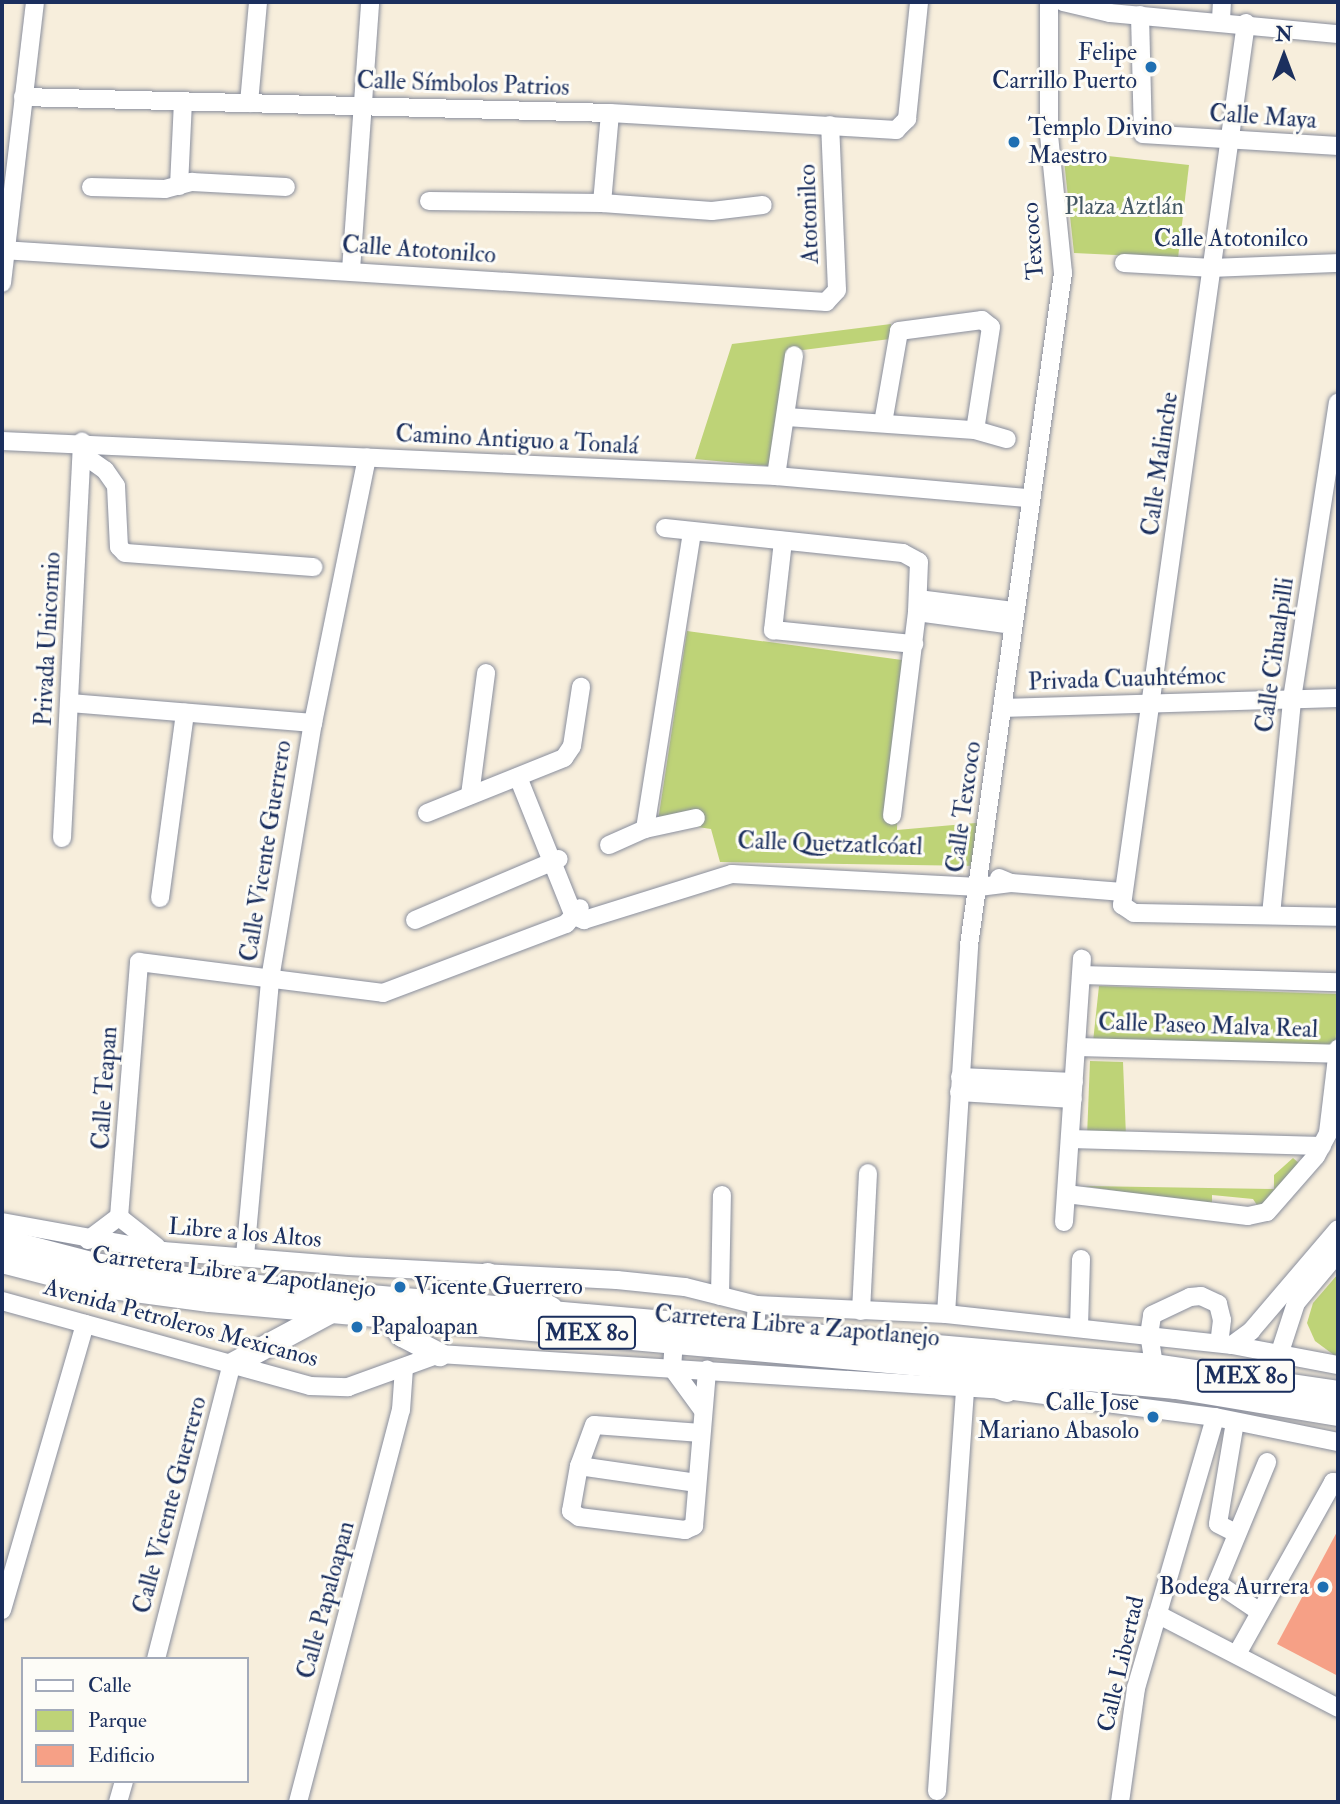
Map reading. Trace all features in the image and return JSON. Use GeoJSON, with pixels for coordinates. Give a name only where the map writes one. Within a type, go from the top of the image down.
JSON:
{"type":"FeatureCollection","features":[{"type":"Feature","properties":{"kind":"main road","name":"Carretera Libre a Zapotlanejo"},"geometry":{"type":"LineString","coordinates":[[2,1240],[95,1264],[337,1302],[386,1316],[1176,1387],[1338,1414]]}},
{"type":"Feature","properties":{"kind":"main road","name":"Carretera Libre a Zapotlanejo"},"geometry":{"type":"LineString","coordinates":[[2,1261],[90,1283],[337,1302],[560,1313],[1154,1365],[1338,1392]]}},
{"type":"Feature","properties":{"kind":"main road"},"geometry":{"type":"LineString","coordinates":[[486,1274],[560,1313]]}},
{"type":"Feature","properties":{"kind":"main road"},"geometry":{"type":"LineString","coordinates":[[232,1364],[337,1302]]}},
{"type":"Feature","properties":{"kind":"main road"},"geometry":{"type":"LineString","coordinates":[[386,1316],[402,1335],[439,1354]]}},
{"type":"Feature","properties":{"kind":"main road"},"geometry":{"type":"LineString","coordinates":[[944,1365],[1006,1390]]}},
{"type":"Feature","properties":{"kind":"street"},"geometry":{"type":"LineString","coordinates":[[2,283],[35,2]]}},
{"type":"Feature","properties":{"kind":"street"},"geometry":{"type":"LineString","coordinates":[[248,103],[258,2]]}},
{"type":"Feature","properties":{"kind":"street"},"geometry":{"type":"LineString","coordinates":[[351,270],[370,2]]}},
{"type":"Feature","properties":{"kind":"street","name":"Calle Símbolos Patrios"},"geometry":{"type":"LineString","coordinates":[[23,97],[610,113],[901,127],[906,119],[919,2]]}},
{"type":"Feature","properties":{"kind":"street","name":"Texcoco"},"geometry":{"type":"LineString","coordinates":[[1049,2],[1049,135],[1063,273],[1059,309]]}},
{"type":"Feature","properties":{"kind":"street"},"geometry":{"type":"LineString","coordinates":[[1063,2],[1082,9],[1221,20],[1338,34]]}},
{"type":"Feature","properties":{"kind":"street"},"geometry":{"type":"LineString","coordinates":[[1221,20],[1223,2]]}},
{"type":"Feature","properties":{"kind":"street","name":"Calle Maya"},"geometry":{"type":"LineString","coordinates":[[1140,15],[1143,134],[1233,136],[1338,146]]}},
{"type":"Feature","properties":{"kind":"street","name":"Calle Malinche"},"geometry":{"type":"LineString","coordinates":[[1246,23],[1233,136],[1123,892],[1125,911],[1271,915]]}},
{"type":"Feature","properties":{"kind":"street"},"geometry":{"type":"LineString","coordinates":[[179,186],[183,102]]}},
{"type":"Feature","properties":{"kind":"street"},"geometry":{"type":"LineString","coordinates":[[602,204],[610,113]]}},
{"type":"Feature","properties":{"kind":"street","name":"Atotonilco"},"geometry":{"type":"LineString","coordinates":[[830,125],[837,290],[832,300]]}},
{"type":"Feature","properties":{"kind":"street"},"geometry":{"type":"LineString","coordinates":[[91,187],[165,190],[179,186],[286,187]]}},
{"type":"Feature","properties":{"kind":"street"},"geometry":{"type":"LineString","coordinates":[[429,201],[602,204],[712,211],[763,205]]}},
{"type":"Feature","properties":{"kind":"street","name":"Calle Atotonilco"},"geometry":{"type":"LineString","coordinates":[[4,250],[832,300]]}},
{"type":"Feature","properties":{"kind":"street","name":"Calle Atotonilco"},"geometry":{"type":"LineString","coordinates":[[1124,263],[1213,268],[1338,263]]}},
{"type":"Feature","properties":{"kind":"street","name":"Calle Texcoco"},"geometry":{"type":"LineString","coordinates":[[946,1314],[969,945],[980,881],[1029,498],[1059,309]]}},
{"type":"Feature","properties":{"kind":"street"},"geometry":{"type":"LineString","coordinates":[[883,424],[899,331],[982,320],[991,327],[975,430]]}},
{"type":"Feature","properties":{"kind":"street"},"geometry":{"type":"LineString","coordinates":[[776,476],[787,417],[794,355]]}},
{"type":"Feature","properties":{"kind":"street","name":"Calle Cihualpilli"},"geometry":{"type":"LineString","coordinates":[[1271,915],[1292,699],[1338,403]]}},
{"type":"Feature","properties":{"kind":"street"},"geometry":{"type":"LineString","coordinates":[[787,417],[975,430],[1007,439]]}},
{"type":"Feature","properties":{"kind":"street","name":"Camino Antiguo a Tonalá"},"geometry":{"type":"LineString","coordinates":[[2,441],[82,448],[367,457],[776,476],[1029,498]]}},
{"type":"Feature","properties":{"kind":"street"},"geometry":{"type":"LineString","coordinates":[[82,448],[105,470],[116,486],[119,547],[125,554],[313,567]]}},
{"type":"Feature","properties":{"kind":"street","name":"Privada Unicornio"},"geometry":{"type":"LineString","coordinates":[[62,838],[82,448]]}},
{"type":"Feature","properties":{"kind":"street","name":"Calle Vicente Guerrero"},"geometry":{"type":"LineString","coordinates":[[245,1256],[270,979],[313,723],[367,457]]}},
{"type":"Feature","properties":{"kind":"street"},"geometry":{"type":"LineString","coordinates":[[665,528],[913,556],[922,570],[892,816]]}},
{"type":"Feature","properties":{"kind":"street"},"geometry":{"type":"LineString","coordinates":[[645,829],[692,531]]}},
{"type":"Feature","properties":{"kind":"street"},"geometry":{"type":"LineString","coordinates":[[783,541],[773,630],[914,644]]}},
{"type":"Feature","properties":{"kind":"street"},"geometry":{"type":"LineString","coordinates":[[918,606],[1014,618]]}},
{"type":"Feature","properties":{"kind":"street"},"geometry":{"type":"LineString","coordinates":[[470,795],[486,673]]}},
{"type":"Feature","properties":{"kind":"street"},"geometry":{"type":"LineString","coordinates":[[427,813],[523,776],[569,753],[581,687]]}},
{"type":"Feature","properties":{"kind":"street","name":"Privada Cuauhtémoc"},"geometry":{"type":"LineString","coordinates":[[1002,708],[1338,698]]}},
{"type":"Feature","properties":{"kind":"street"},"geometry":{"type":"LineString","coordinates":[[70,703],[313,723]]}},
{"type":"Feature","properties":{"kind":"street"},"geometry":{"type":"LineString","coordinates":[[160,898],[185,713]]}},
{"type":"Feature","properties":{"kind":"street"},"geometry":{"type":"LineString","coordinates":[[523,776],[577,912]]}},
{"type":"Feature","properties":{"kind":"street"},"geometry":{"type":"LineString","coordinates":[[609,845],[645,829],[696,818]]}},
{"type":"Feature","properties":{"kind":"street"},"geometry":{"type":"LineString","coordinates":[[415,920],[555,861]]}},
{"type":"Feature","properties":{"kind":"street","name":"Calle Quetzatlcóatl"},"geometry":{"type":"LineString","coordinates":[[139,962],[359,992],[393,991],[566,924],[577,912],[599,908],[730,865],[1123,892]]}},
{"type":"Feature","properties":{"kind":"street"},"geometry":{"type":"LineString","coordinates":[[1271,915],[1338,917]]}},
{"type":"Feature","properties":{"kind":"street","name":"Calle Teapan"},"geometry":{"type":"LineString","coordinates":[[120,1217],[139,962]]}},
{"type":"Feature","properties":{"kind":"street","name":"Calle Paseo Malva Real"},"geometry":{"type":"LineString","coordinates":[[1064,1222],[1082,967],[1338,982]]}},
{"type":"Feature","properties":{"kind":"street","name":"Calle Paseo Malva Real"},"geometry":{"type":"LineString","coordinates":[[1066,1194],[1254,1216],[1273,1208],[1322,1146],[1328,1133],[1338,1052],[1076,1047]]}},
{"type":"Feature","properties":{"kind":"street"},"geometry":{"type":"LineString","coordinates":[[959,1085],[1073,1090]]}},
{"type":"Feature","properties":{"kind":"street"},"geometry":{"type":"LineString","coordinates":[[1070,1139],[1322,1146]]}},
{"type":"Feature","properties":{"kind":"street"},"geometry":{"type":"LineString","coordinates":[[861,1311],[868,1173]]}},
{"type":"Feature","properties":{"kind":"street"},"geometry":{"type":"LineString","coordinates":[[720,1296],[722,1195]]}},
{"type":"Feature","properties":{"kind":"street"},"geometry":{"type":"LineString","coordinates":[[88,1240],[120,1217],[163,1251]]}},
{"type":"Feature","properties":{"kind":"street","name":"Libre a los Altos"},"geometry":{"type":"LineString","coordinates":[[2,1222],[88,1240],[163,1251],[348,1266],[617,1280],[720,1296],[757,1305]]}},
{"type":"Feature","properties":{"kind":"street"},"geometry":{"type":"LineString","coordinates":[[1154,1365],[1149,1335],[1152,1315],[1159,1309],[1201,1296],[1212,1298],[1222,1310],[1226,1344],[1251,1331],[1338,1229]]}},
{"type":"Feature","properties":{"kind":"street"},"geometry":{"type":"LineString","coordinates":[[1280,1352],[1297,1303],[1338,1253]]}},
{"type":"Feature","properties":{"kind":"street"},"geometry":{"type":"LineString","coordinates":[[1079,1327],[1081,1259]]}},
{"type":"Feature","properties":{"kind":"street"},"geometry":{"type":"LineString","coordinates":[[337,1302],[348,1266]]}},
{"type":"Feature","properties":{"kind":"street","name":"Avenida Petroleros Mexicanos"},"geometry":{"type":"LineString","coordinates":[[2,1301],[310,1386],[348,1387],[404,1368]]}},
{"type":"Feature","properties":{"kind":"street","name":"Carretera Libre a Zapotlanejo"},"geometry":{"type":"LineString","coordinates":[[755,1331],[757,1305],[946,1314],[1226,1344],[1338,1365]]}},
{"type":"Feature","properties":{"kind":"street"},"geometry":{"type":"LineString","coordinates":[[2,1610],[85,1324]]}},
{"type":"Feature","properties":{"kind":"street"},"geometry":{"type":"LineString","coordinates":[[674,1340],[672,1367],[702,1409]]}},
{"type":"Feature","properties":{"kind":"street"},"geometry":{"type":"LineString","coordinates":[[404,1368],[439,1354],[1006,1390],[1215,1418],[1338,1442]]}},
{"type":"Feature","properties":{"kind":"street","name":"Calle Vicente Guerrero"},"geometry":{"type":"LineString","coordinates":[[157,1657],[232,1364]]}},
{"type":"Feature","properties":{"kind":"street","name":"Calle Papaloapan"},"geometry":{"type":"LineString","coordinates":[[298,1802],[401,1409],[404,1368]]}},
{"type":"Feature","properties":{"kind":"street"},"geometry":{"type":"LineString","coordinates":[[701,1433],[594,1425],[579,1466],[570,1506],[579,1517],[690,1530],[696,1521],[697,1483],[701,1433],[702,1409],[707,1370]]}},
{"type":"Feature","properties":{"kind":"street"},"geometry":{"type":"LineString","coordinates":[[937,1791],[965,1388]]}},
{"type":"Feature","properties":{"kind":"street","name":"Calle Libertad"},"geometry":{"type":"LineString","coordinates":[[1120,1802],[1129,1717],[1215,1418]]}},
{"type":"Feature","properties":{"kind":"street"},"geometry":{"type":"LineString","coordinates":[[1235,1422],[1218,1524],[1236,1533]]}},
{"type":"Feature","properties":{"kind":"street"},"geometry":{"type":"LineString","coordinates":[[1260,1612],[1217,1583],[1267,1462]]}},
{"type":"Feature","properties":{"kind":"street"},"geometry":{"type":"LineString","coordinates":[[579,1466],[697,1483]]}},
{"type":"Feature","properties":{"kind":"street"},"geometry":{"type":"LineString","coordinates":[[1237,1654],[1333,1482],[1338,1483]]}},
{"type":"Feature","properties":{"kind":"street"},"geometry":{"type":"LineString","coordinates":[[1157,1614],[1338,1708]]}},
{"type":"Feature","properties":{"kind":"street"},"geometry":{"type":"LineString","coordinates":[[118,1802],[123,1783]]}},
{"type":"Feature","properties":{"kind":"green space","name":"Plaza Aztlán"},"geometry":{"type":"Polygon","coordinates":[[[1063,151],[1189,165],[1178,258],[1074,253],[1063,151]]]}},
{"type":"Feature","properties":{"kind":"green space"},"geometry":{"type":"Polygon","coordinates":[[[891,324],[890,339],[795,351],[770,466],[695,459],[732,344],[891,324]]]}},
{"type":"Feature","properties":{"kind":"green space"},"geometry":{"type":"Polygon","coordinates":[[[687,631],[902,660],[897,830],[987,822],[979,866],[720,862],[711,829],[658,821],[687,631]]]}},
{"type":"Feature","properties":{"kind":"green space"},"geometry":{"type":"Polygon","coordinates":[[[1099,986],[1338,994],[1335,1052],[1093,1042],[1099,986]]]}},
{"type":"Feature","properties":{"kind":"green space"},"geometry":{"type":"Polygon","coordinates":[[[1090,1061],[1123,1062],[1126,1137],[1087,1137],[1090,1061]]]}},
{"type":"Feature","properties":{"kind":"green space"},"geometry":{"type":"Polygon","coordinates":[[[1293,1158],[1301,1165],[1261,1211],[1253,1199],[1212,1195],[1212,1206],[1084,1186],[1274,1189],[1274,1175],[1293,1158]]]}},
{"type":"Feature","properties":{"kind":"green space"},"geometry":{"type":"Polygon","coordinates":[[[1338,1274],[1338,1358],[1315,1341],[1307,1323],[1313,1303],[1338,1274]]]}},
{"type":"Feature","properties":{"kind":"building","name":"Bodega Aurrera"},"geometry":{"type":"Polygon","coordinates":[[[1338,1530],[1338,1676],[1277,1644],[1338,1530]]]}},
{"type":"Feature","properties":{"kind":"place","name":"Felipe Carrillo Puerto"},"geometry":{"type":"Point","coordinates":[1151,67]}},
{"type":"Feature","properties":{"kind":"place","name":"Templo Divino Maestro"},"geometry":{"type":"Point","coordinates":[1014,142]}},
{"type":"Feature","properties":{"kind":"place","name":"Vicente Guerrero"},"geometry":{"type":"Point","coordinates":[400,1287]}},
{"type":"Feature","properties":{"kind":"place","name":"Papaloapan"},"geometry":{"type":"Point","coordinates":[357,1327]}},
{"type":"Feature","properties":{"kind":"place","name":"Calle Jose Mariano Abasolo"},"geometry":{"type":"Point","coordinates":[1153,1417]}},
{"type":"Feature","properties":{"kind":"place","name":"Bodega Aurrera"},"geometry":{"type":"Point","coordinates":[1323,1587]}}]}
